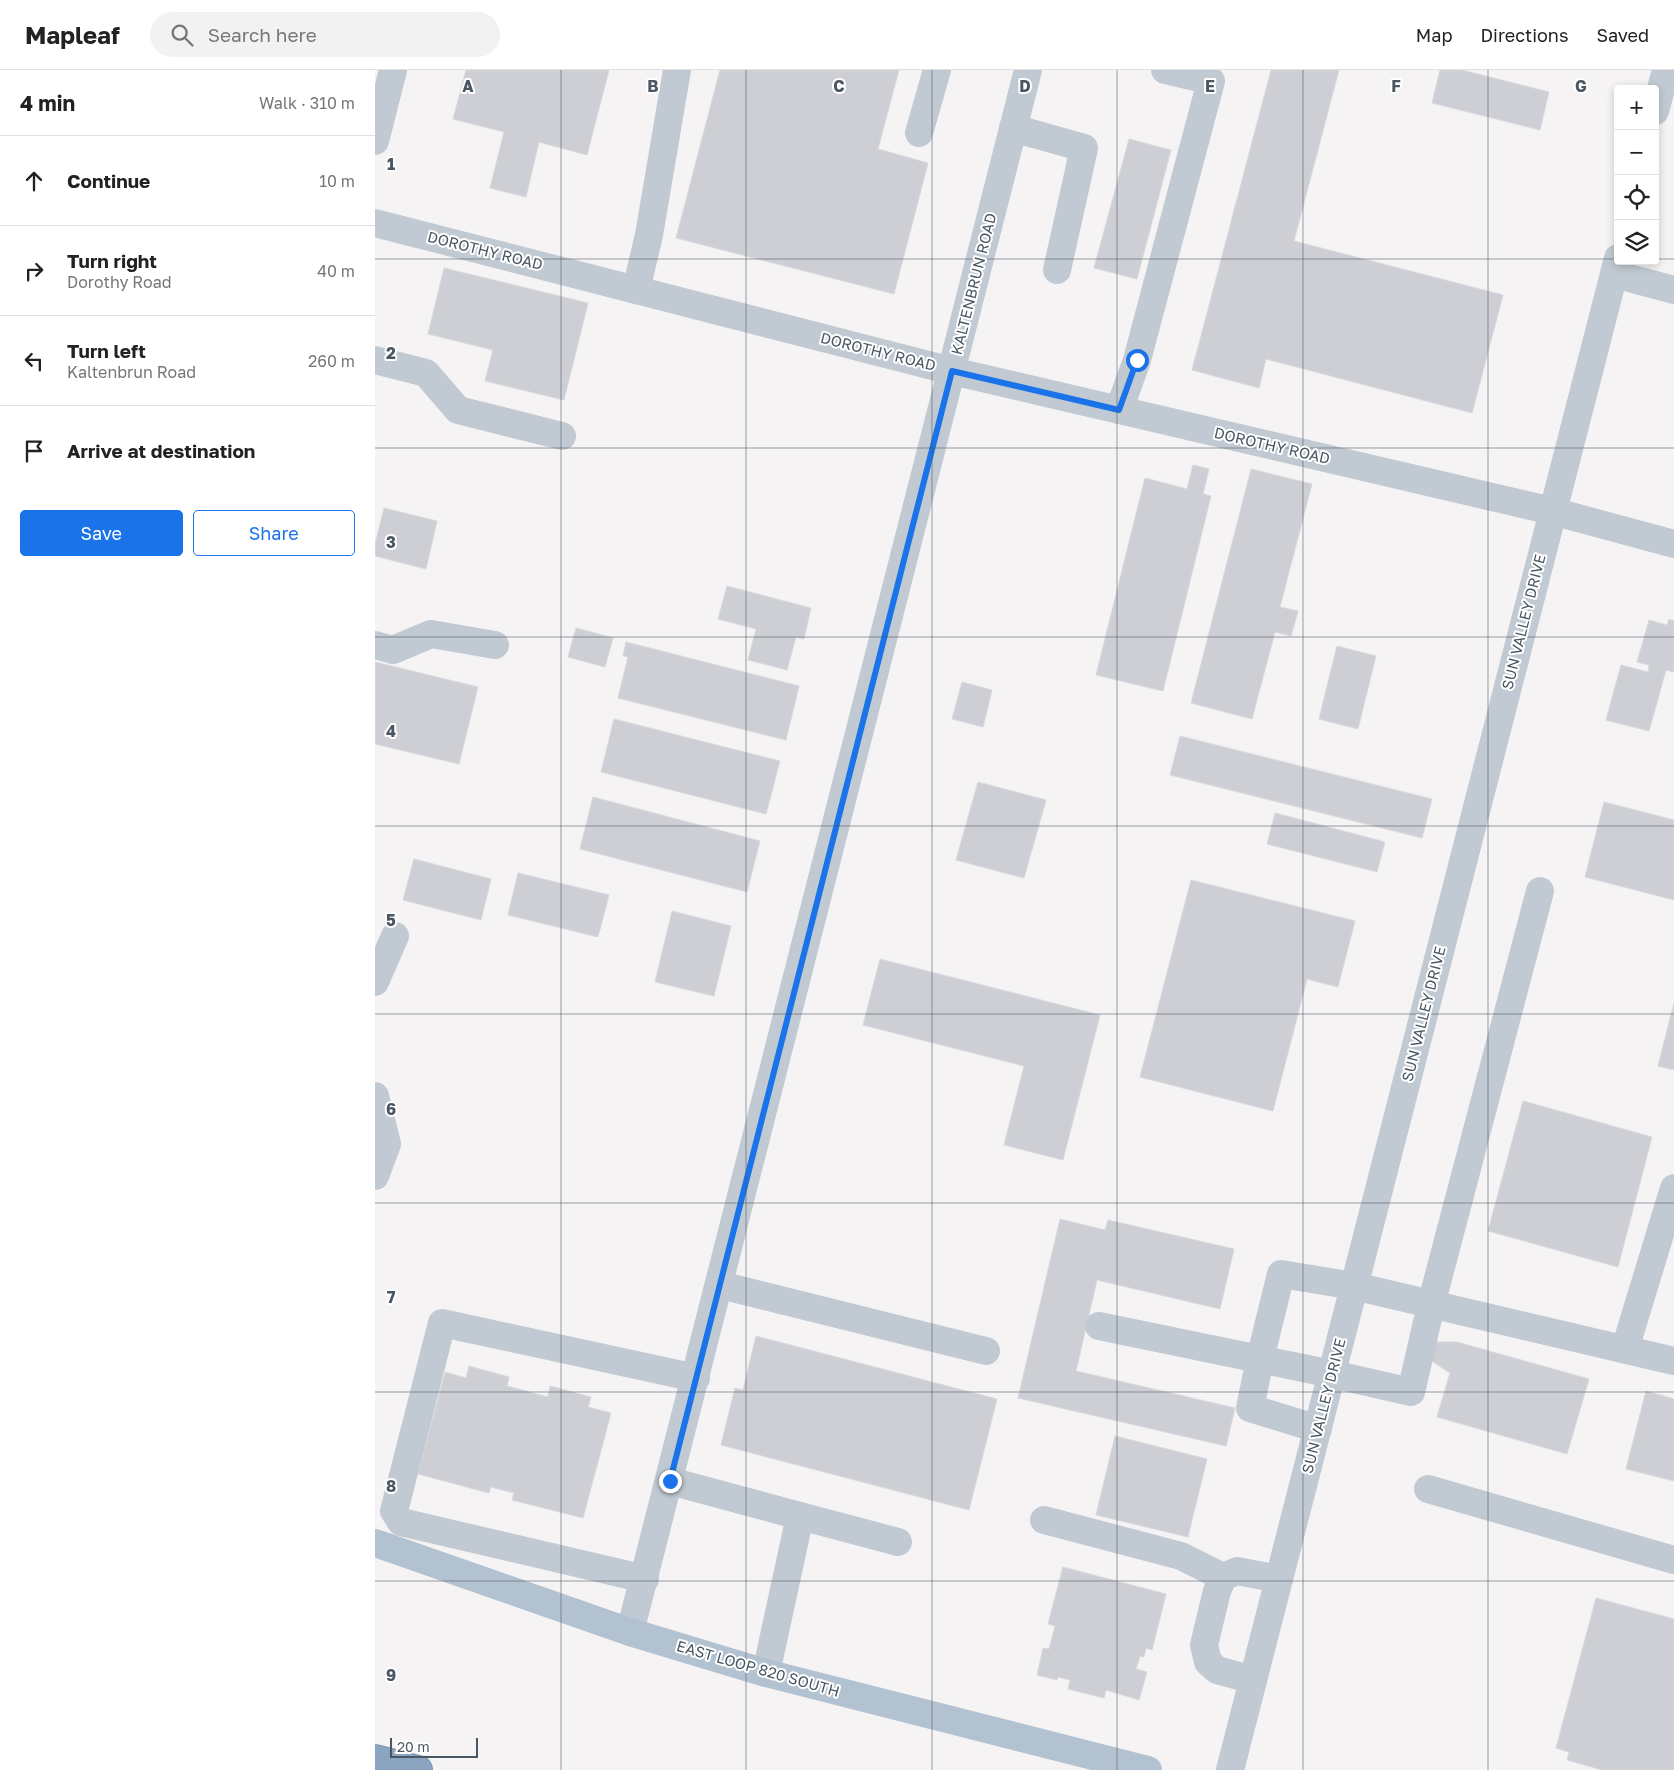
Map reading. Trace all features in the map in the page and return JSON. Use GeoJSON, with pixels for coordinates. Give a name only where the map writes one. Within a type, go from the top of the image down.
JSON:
{"type":"FeatureCollection","features":[{"type":"Feature","properties":{"kind":"highway"},"geometry":{"type":"LineString","coordinates":[[375,1759],[417,1770]]}},
{"type":"Feature","properties":{"kind":"main road","name":"EAST LOOP 820 SOUTH"},"geometry":{"type":"LineString","coordinates":[[375,1543],[630,1632],[766,1673],[1148,1770]]}},
{"type":"Feature","properties":{"kind":"street"},"geometry":{"type":"LineString","coordinates":[[375,141],[393,70]]}},
{"type":"Feature","properties":{"kind":"street"},"geometry":{"type":"LineString","coordinates":[[636,290],[649,235],[677,70]]}},
{"type":"Feature","properties":{"kind":"street"},"geometry":{"type":"LineString","coordinates":[[919,134],[937,70]]}},
{"type":"Feature","properties":{"kind":"street","name":"KALTENBRUN ROAD"},"geometry":{"type":"LineString","coordinates":[[630,1632],[720,1285],[1028,70]]}},
{"type":"Feature","properties":{"kind":"street"},"geometry":{"type":"LineString","coordinates":[[1119,410],[1137,360],[1211,82],[1165,70]]}},
{"type":"Feature","properties":{"kind":"street"},"geometry":{"type":"LineString","coordinates":[[1659,96],[1666,70]]}},
{"type":"Feature","properties":{"kind":"street"},"geometry":{"type":"LineString","coordinates":[[1013,128],[1084,148],[1057,270]]}},
{"type":"Feature","properties":{"kind":"street","name":"DOROTHY ROAD"},"geometry":{"type":"LineString","coordinates":[[375,222],[952,371],[1553,511],[1674,544]]}},
{"type":"Feature","properties":{"kind":"street"},"geometry":{"type":"LineString","coordinates":[[1616,266],[1674,290]]}},
{"type":"Feature","properties":{"kind":"street","name":"SUN VALLEY DRIVE"},"geometry":{"type":"LineString","coordinates":[[1230,1770],[1616,266]]}},
{"type":"Feature","properties":{"kind":"street"},"geometry":{"type":"LineString","coordinates":[[375,360],[426,373],[458,410],[562,436]]}},
{"type":"Feature","properties":{"kind":"street"},"geometry":{"type":"LineString","coordinates":[[375,645],[393,650],[431,634],[495,645]]}},
{"type":"Feature","properties":{"kind":"street"},"geometry":{"type":"LineString","coordinates":[[1099,1326],[1411,1392],[1431,1305],[1540,891]]}},
{"type":"Feature","properties":{"kind":"street"},"geometry":{"type":"LineString","coordinates":[[375,982],[395,936]]}},
{"type":"Feature","properties":{"kind":"street"},"geometry":{"type":"LineString","coordinates":[[375,1096],[387,1144],[375,1176]]}},
{"type":"Feature","properties":{"kind":"street"},"geometry":{"type":"LineString","coordinates":[[1625,1349],[1674,1188]]}},
{"type":"Feature","properties":{"kind":"street"},"geometry":{"type":"LineString","coordinates":[[1318,1428],[1250,1408],[1281,1274],[1354,1286],[1674,1361]]}},
{"type":"Feature","properties":{"kind":"street"},"geometry":{"type":"LineString","coordinates":[[720,1285],[986,1350]]}},
{"type":"Feature","properties":{"kind":"street"},"geometry":{"type":"LineString","coordinates":[[645,1579],[401,1522],[394,1511],[442,1323],[696,1378]]}},
{"type":"Feature","properties":{"kind":"street"},"geometry":{"type":"LineString","coordinates":[[670,1481],[898,1542]]}},
{"type":"Feature","properties":{"kind":"street"},"geometry":{"type":"LineString","coordinates":[[1428,1489],[1674,1560]]}},
{"type":"Feature","properties":{"kind":"street"},"geometry":{"type":"LineString","coordinates":[[766,1673],[800,1516]]}},
{"type":"Feature","properties":{"kind":"street"},"geometry":{"type":"LineString","coordinates":[[1044,1520],[1181,1556],[1223,1577]]}},
{"type":"Feature","properties":{"kind":"street"},"geometry":{"type":"LineString","coordinates":[[1253,1680],[1217,1670],[1207,1662],[1204,1645],[1217,1591],[1223,1577],[1237,1571],[1279,1579]]}},
{"type":"Feature","properties":{"kind":"building"},"geometry":{"type":"Polygon","coordinates":[[[466,70],[609,70],[587,155],[539,142],[526,197],[490,188],[504,132],[453,119],[466,70]]]}},
{"type":"Feature","properties":{"kind":"building"},"geometry":{"type":"Polygon","coordinates":[[[720,70],[899,70],[878,149],[928,163],[894,294],[676,238],[720,70]]]}},
{"type":"Feature","properties":{"kind":"building"},"geometry":{"type":"Polygon","coordinates":[[[1271,70],[1339,70],[1294,241],[1503,295],[1472,413],[1266,359],[1259,388],[1192,370],[1271,70]]]}},
{"type":"Feature","properties":{"kind":"building"},"geometry":{"type":"Polygon","coordinates":[[[1440,70],[1462,70],[1549,92],[1540,130],[1432,103],[1440,70]]]}},
{"type":"Feature","properties":{"kind":"building"},"geometry":{"type":"Polygon","coordinates":[[[1129,139],[1171,150],[1137,279],[1094,268],[1129,139]]]}},
{"type":"Feature","properties":{"kind":"building"},"geometry":{"type":"Polygon","coordinates":[[[444,268],[588,303],[564,400],[485,381],[493,350],[428,334],[444,268]]]}},
{"type":"Feature","properties":{"kind":"building"},"geometry":{"type":"Polygon","coordinates":[[[1193,465],[1209,469],[1203,494],[1211,496],[1163,691],[1096,675],[1145,478],[1187,489],[1193,465]]]}},
{"type":"Feature","properties":{"kind":"building"},"geometry":{"type":"Polygon","coordinates":[[[1251,469],[1312,484],[1280,607],[1298,611],[1291,636],[1275,632],[1252,719],[1191,703],[1251,469]]]}},
{"type":"Feature","properties":{"kind":"building"},"geometry":{"type":"Polygon","coordinates":[[[384,508],[437,521],[426,569],[375,556],[375,544],[384,508]]]}},
{"type":"Feature","properties":{"kind":"building"},"geometry":{"type":"Polygon","coordinates":[[[727,586],[811,608],[804,639],[796,637],[787,670],[748,660],[756,629],[718,619],[727,586]]]}},
{"type":"Feature","properties":{"kind":"building"},"geometry":{"type":"Polygon","coordinates":[[[1669,619],[1674,621],[1674,672],[1666,670],[1649,731],[1606,720],[1621,665],[1648,672],[1649,665],[1637,662],[1649,620],[1667,625],[1669,619]]]}},
{"type":"Feature","properties":{"kind":"building"},"geometry":{"type":"Polygon","coordinates":[[[576,628],[613,638],[605,667],[568,657],[576,628]]]}},
{"type":"Feature","properties":{"kind":"building"},"geometry":{"type":"Polygon","coordinates":[[[626,642],[799,686],[786,740],[618,698],[628,657],[623,656],[626,642]]]}},
{"type":"Feature","properties":{"kind":"building"},"geometry":{"type":"Polygon","coordinates":[[[1337,646],[1376,656],[1358,729],[1319,719],[1337,646]]]}},
{"type":"Feature","properties":{"kind":"building"},"geometry":{"type":"Polygon","coordinates":[[[375,662],[478,687],[459,764],[375,744],[375,662]]]}},
{"type":"Feature","properties":{"kind":"building"},"geometry":{"type":"Polygon","coordinates":[[[962,682],[992,690],[983,727],[952,719],[962,682]]]}},
{"type":"Feature","properties":{"kind":"building"},"geometry":{"type":"Polygon","coordinates":[[[614,719],[780,761],[766,814],[601,772],[614,719]]]}},
{"type":"Feature","properties":{"kind":"building"},"geometry":{"type":"Polygon","coordinates":[[[1180,736],[1432,799],[1422,838],[1170,775],[1180,736]]]}},
{"type":"Feature","properties":{"kind":"building"},"geometry":{"type":"Polygon","coordinates":[[[978,782],[1046,800],[1024,878],[956,860],[978,782]]]}},
{"type":"Feature","properties":{"kind":"building"},"geometry":{"type":"Polygon","coordinates":[[[593,797],[760,841],[747,892],[580,849],[593,797]]]}},
{"type":"Feature","properties":{"kind":"building"},"geometry":{"type":"Polygon","coordinates":[[[1604,802],[1674,820],[1674,900],[1585,877],[1604,802]]]}},
{"type":"Feature","properties":{"kind":"building"},"geometry":{"type":"Polygon","coordinates":[[[1275,813],[1385,842],[1377,872],[1267,844],[1275,813]]]}},
{"type":"Feature","properties":{"kind":"building"},"geometry":{"type":"Polygon","coordinates":[[[414,859],[491,879],[481,920],[403,900],[414,859]]]}},
{"type":"Feature","properties":{"kind":"building"},"geometry":{"type":"Polygon","coordinates":[[[518,873],[609,895],[598,937],[508,915],[518,873]]]}},
{"type":"Feature","properties":{"kind":"building"},"geometry":{"type":"Polygon","coordinates":[[[1191,880],[1355,921],[1338,987],[1307,979],[1273,1111],[1140,1077],[1191,880]]]}},
{"type":"Feature","properties":{"kind":"building"},"geometry":{"type":"Polygon","coordinates":[[[672,911],[731,926],[714,996],[655,982],[672,911]]]}},
{"type":"Feature","properties":{"kind":"building"},"geometry":{"type":"Polygon","coordinates":[[[880,959],[1100,1015],[1063,1160],[1004,1145],[1024,1066],[863,1025],[880,959]]]}},
{"type":"Feature","properties":{"kind":"building"},"geometry":{"type":"Polygon","coordinates":[[[1674,1003],[1674,1070],[1658,1066],[1674,1003]]]}},
{"type":"Feature","properties":{"kind":"building"},"geometry":{"type":"Polygon","coordinates":[[[1523,1101],[1652,1137],[1618,1267],[1488,1231],[1523,1101]]]}},
{"type":"Feature","properties":{"kind":"building"},"geometry":{"type":"Polygon","coordinates":[[[1060,1219],[1105,1230],[1108,1220],[1234,1249],[1220,1309],[1097,1280],[1076,1371],[1235,1408],[1226,1446],[1018,1398],[1060,1219]]]}},
{"type":"Feature","properties":{"kind":"building"},"geometry":{"type":"Polygon","coordinates":[[[756,1336],[997,1399],[969,1510],[721,1445],[735,1388],[743,1390],[756,1336]]]}},
{"type":"Feature","properties":{"kind":"building"},"geometry":{"type":"Polygon","coordinates":[[[1425,1342],[1457,1342],[1589,1379],[1567,1454],[1437,1417],[1450,1373],[1421,1354],[1425,1342]]]}},
{"type":"Feature","properties":{"kind":"building"},"geometry":{"type":"Polygon","coordinates":[[[469,1366],[509,1377],[507,1386],[548,1397],[550,1386],[591,1397],[588,1407],[611,1413],[583,1518],[512,1500],[514,1493],[491,1487],[489,1493],[418,1474],[445,1372],[466,1378],[469,1366]]]}},
{"type":"Feature","properties":{"kind":"building"},"geometry":{"type":"Polygon","coordinates":[[[1646,1391],[1674,1399],[1674,1481],[1626,1469],[1646,1391]]]}},
{"type":"Feature","properties":{"kind":"building"},"geometry":{"type":"Polygon","coordinates":[[[1115,1436],[1207,1459],[1188,1537],[1096,1515],[1115,1436]]]}},
{"type":"Feature","properties":{"kind":"building"},"geometry":{"type":"Polygon","coordinates":[[[1063,1567],[1166,1594],[1152,1650],[1146,1648],[1144,1657],[1140,1656],[1136,1669],[1147,1672],[1139,1700],[1106,1690],[1104,1698],[1068,1689],[1070,1680],[1058,1677],[1057,1680],[1037,1675],[1043,1648],[1049,1649],[1055,1626],[1048,1624],[1063,1567]]]}},
{"type":"Feature","properties":{"kind":"building"},"geometry":{"type":"Polygon","coordinates":[[[1596,1598],[1674,1619],[1674,1770],[1602,1770],[1567,1760],[1569,1752],[1556,1748],[1596,1598]]]}},
{"type":"Feature","properties":{"kind":"route"},"geometry":{"type":"LineString","coordinates":[[670,1481],[952,371],[1119,410],[1137,360]]}}]}
